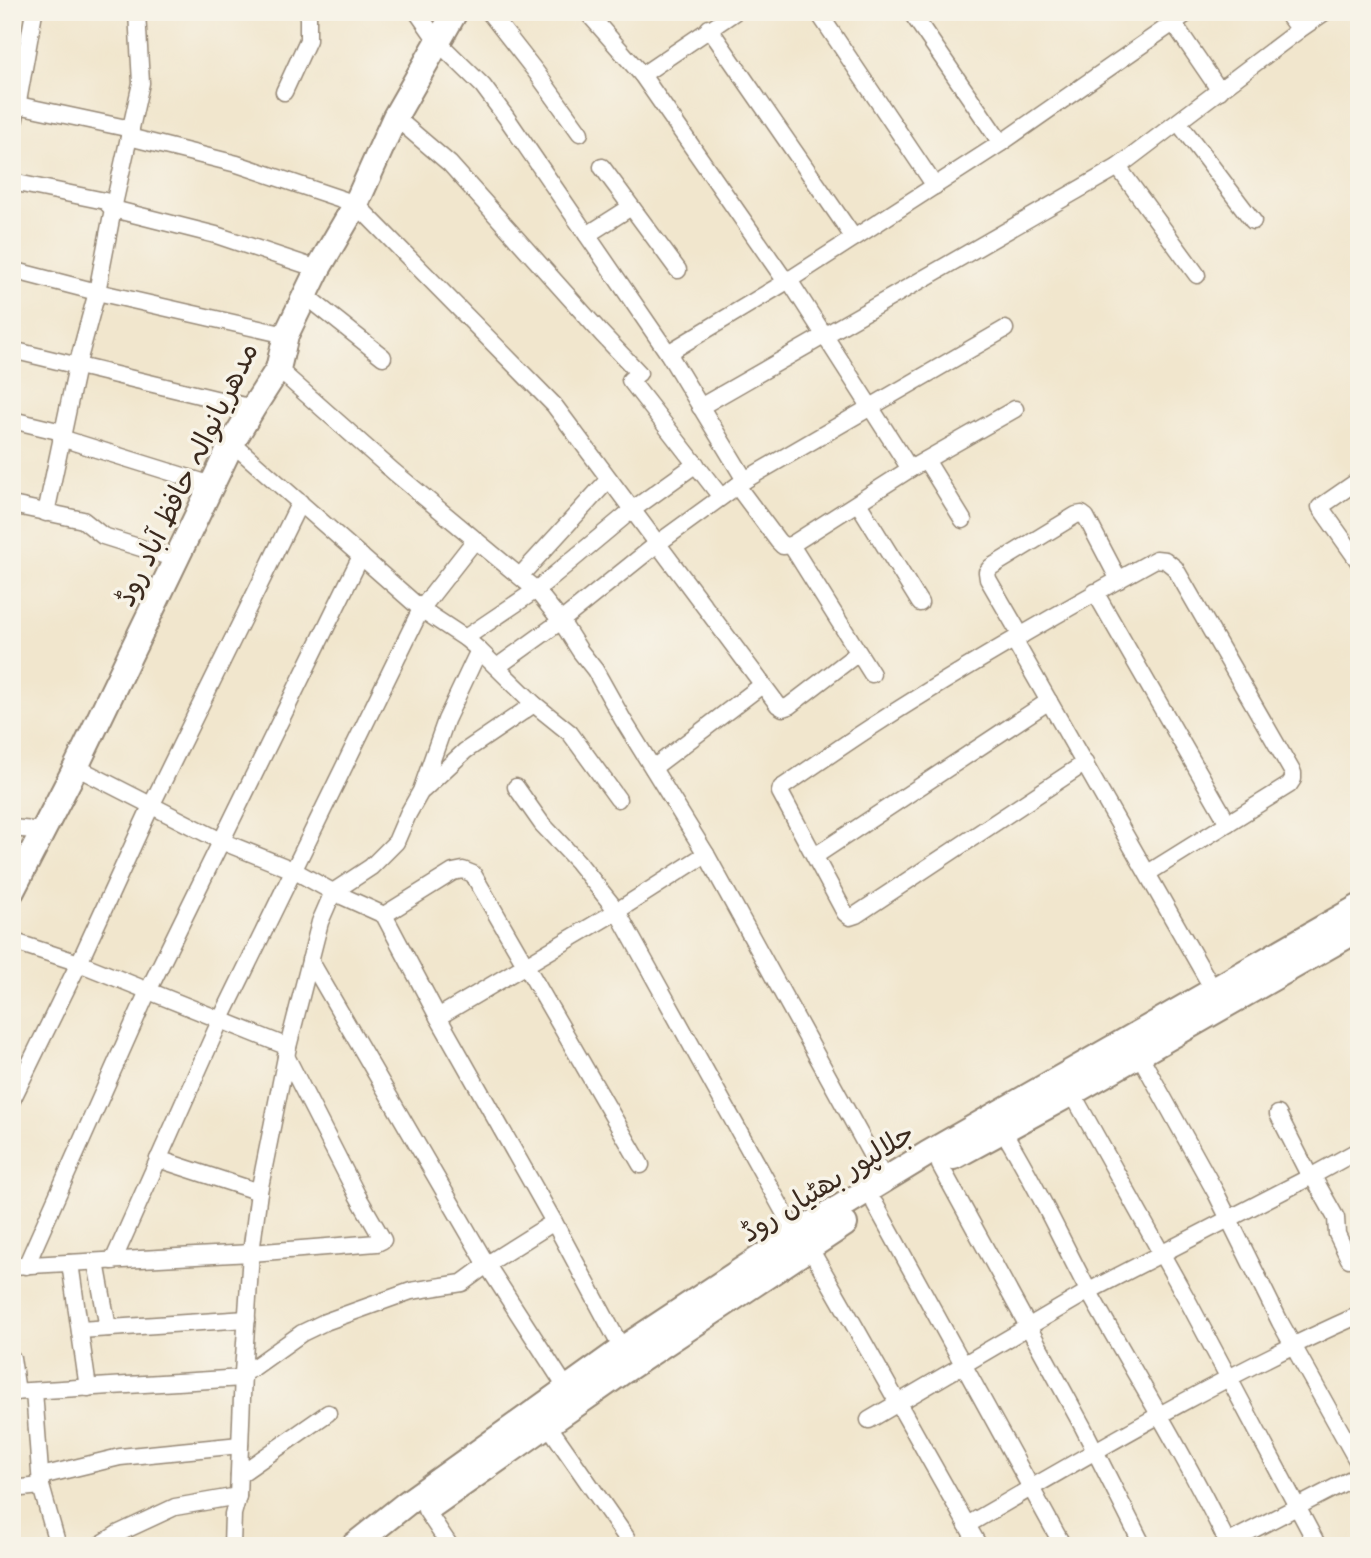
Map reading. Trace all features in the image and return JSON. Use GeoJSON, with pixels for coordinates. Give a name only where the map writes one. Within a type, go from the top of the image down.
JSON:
{"type":"FeatureCollection","features":[{"type":"Feature","properties":{"kind":"main road","name":"مدھریانوالہ حافظ آباد روڈ"},"geometry":{"type":"LineString","coordinates":[[12,891],[76,767],[232,443],[278,369],[286,335],[318,269],[356,204],[395,117],[455,12]]}},
{"type":"Feature","properties":{"kind":"main road","name":"جلالپور بھٹیاں روڈ"},"geometry":{"type":"LineString","coordinates":[[379,1546],[886,1180],[1359,907]]}},
{"type":"Feature","properties":{"kind":"main road","name":"جلالپور بھٹیاں روڈ"},"geometry":{"type":"LineString","coordinates":[[353,1546],[407,1503],[622,1349],[802,1241],[875,1204],[1359,929]]}},
{"type":"Feature","properties":{"kind":"street"},"geometry":{"type":"LineString","coordinates":[[12,135],[34,12]]}},
{"type":"Feature","properties":{"kind":"street"},"geometry":{"type":"LineString","coordinates":[[46,513],[77,366],[97,292],[141,83],[137,12]]}},
{"type":"Feature","properties":{"kind":"street"},"geometry":{"type":"LineString","coordinates":[[284,92],[308,40],[308,12]]}},
{"type":"Feature","properties":{"kind":"street"},"geometry":{"type":"LineString","coordinates":[[417,12],[438,42],[483,86],[668,353],[741,483],[783,546],[791,545],[910,469],[1015,409]]}},
{"type":"Feature","properties":{"kind":"street"},"geometry":{"type":"LineString","coordinates":[[489,12],[580,133]]}},
{"type":"Feature","properties":{"kind":"street"},"geometry":{"type":"LineString","coordinates":[[587,12],[642,75],[782,276],[789,279],[910,469]]}},
{"type":"Feature","properties":{"kind":"street"},"geometry":{"type":"LineString","coordinates":[[818,12],[935,186]]}},
{"type":"Feature","properties":{"kind":"street"},"geometry":{"type":"LineString","coordinates":[[911,12],[1001,143]]}},
{"type":"Feature","properties":{"kind":"street"},"geometry":{"type":"LineString","coordinates":[[668,353],[1001,143],[1170,18],[1189,12]]}},
{"type":"Feature","properties":{"kind":"street"},"geometry":{"type":"LineString","coordinates":[[1286,12],[1299,30]]}},
{"type":"Feature","properties":{"kind":"street"},"geometry":{"type":"LineString","coordinates":[[700,407],[1118,167],[1325,12]]}},
{"type":"Feature","properties":{"kind":"street"},"geometry":{"type":"LineString","coordinates":[[642,75],[719,18],[854,238]]}},
{"type":"Feature","properties":{"kind":"street"},"geometry":{"type":"LineString","coordinates":[[1170,18],[1220,91]]}},
{"type":"Feature","properties":{"kind":"street"},"geometry":{"type":"LineString","coordinates":[[18,105],[237,164],[356,204],[554,405],[778,705],[783,708],[789,706],[858,653]]}},
{"type":"Feature","properties":{"kind":"street"},"geometry":{"type":"LineString","coordinates":[[395,117],[450,164],[639,373],[630,380],[721,497]]}},
{"type":"Feature","properties":{"kind":"street"},"geometry":{"type":"LineString","coordinates":[[1178,122],[1253,220]]}},
{"type":"Feature","properties":{"kind":"street"},"geometry":{"type":"LineString","coordinates":[[602,167],[678,270]]}},
{"type":"Feature","properties":{"kind":"street"},"geometry":{"type":"LineString","coordinates":[[1118,167],[1197,275]]}},
{"type":"Feature","properties":{"kind":"street"},"geometry":{"type":"LineString","coordinates":[[12,182],[105,201],[113,209],[215,235],[318,269]]}},
{"type":"Feature","properties":{"kind":"street"},"geometry":{"type":"LineString","coordinates":[[587,235],[631,207]]}},
{"type":"Feature","properties":{"kind":"street"},"geometry":{"type":"LineString","coordinates":[[12,270],[286,335]]}},
{"type":"Feature","properties":{"kind":"street"},"geometry":{"type":"LineString","coordinates":[[305,296],[383,357]]}},
{"type":"Feature","properties":{"kind":"street"},"geometry":{"type":"LineString","coordinates":[[497,667],[741,483],[1005,329]]}},
{"type":"Feature","properties":{"kind":"street"},"geometry":{"type":"LineString","coordinates":[[12,350],[253,408]]}},
{"type":"Feature","properties":{"kind":"street"},"geometry":{"type":"LineString","coordinates":[[278,369],[394,472],[536,590],[561,621],[595,670],[706,854],[886,1180]]}},
{"type":"Feature","properties":{"kind":"street"},"geometry":{"type":"LineString","coordinates":[[12,420],[212,485]]}},
{"type":"Feature","properties":{"kind":"street"},"geometry":{"type":"LineString","coordinates":[[232,443],[421,609],[466,638],[534,704],[570,733],[618,799]]}},
{"type":"Feature","properties":{"kind":"street"},"geometry":{"type":"LineString","coordinates":[[926,460],[963,520]]}},
{"type":"Feature","properties":{"kind":"street"},"geometry":{"type":"LineString","coordinates":[[466,638],[536,590],[632,510],[696,464]]}},
{"type":"Feature","properties":{"kind":"street"},"geometry":{"type":"LineString","coordinates":[[520,576],[609,479]]}},
{"type":"Feature","properties":{"kind":"street"},"geometry":{"type":"LineString","coordinates":[[1359,480],[1320,507],[1359,562]]}},
{"type":"Feature","properties":{"kind":"street"},"geometry":{"type":"LineString","coordinates":[[12,1100],[151,806],[300,502]]}},
{"type":"Feature","properties":{"kind":"street"},"geometry":{"type":"LineString","coordinates":[[858,503],[920,603]]}},
{"type":"Feature","properties":{"kind":"street"},"geometry":{"type":"LineString","coordinates":[[12,505],[83,520],[103,536],[176,559]]}},
{"type":"Feature","properties":{"kind":"street"},"geometry":{"type":"LineString","coordinates":[[1119,580],[1082,514],[1076,515],[987,572],[988,579],[1049,701],[1214,991]]}},
{"type":"Feature","properties":{"kind":"street"},"geometry":{"type":"LineString","coordinates":[[113,1261],[220,1021],[421,609],[475,540]]}},
{"type":"Feature","properties":{"kind":"street"},"geometry":{"type":"LineString","coordinates":[[791,545],[872,674]]}},
{"type":"Feature","properties":{"kind":"street"},"geometry":{"type":"LineString","coordinates":[[12,941],[79,963],[148,991],[220,1021],[287,1051],[357,1195],[383,1240],[377,1243],[251,1254],[19,1266],[148,991],[362,556]]}},
{"type":"Feature","properties":{"kind":"street"},"geometry":{"type":"LineString","coordinates":[[1085,763],[850,917],[845,913],[780,792],[781,788],[878,722],[1017,638],[1156,559],[1166,560],[1175,568],[1293,773],[1293,779],[1289,785],[1148,873]]}},
{"type":"Feature","properties":{"kind":"street"},"geometry":{"type":"LineString","coordinates":[[1095,592],[1228,823]]}},
{"type":"Feature","properties":{"kind":"street"},"geometry":{"type":"LineString","coordinates":[[232,1546],[233,1514],[238,1496],[251,1254],[259,1192],[287,1051],[320,922],[333,892],[371,867],[396,842],[421,791],[446,720],[479,650]]}},
{"type":"Feature","properties":{"kind":"street"},"geometry":{"type":"LineString","coordinates":[[653,768],[762,685]]}},
{"type":"Feature","properties":{"kind":"street"},"geometry":{"type":"LineString","coordinates":[[815,856],[1049,701]]}},
{"type":"Feature","properties":{"kind":"street"},"geometry":{"type":"LineString","coordinates":[[421,791],[465,751],[534,704]]}},
{"type":"Feature","properties":{"kind":"street"},"geometry":{"type":"LineString","coordinates":[[76,767],[221,841],[293,870],[384,915],[622,1349]]}},
{"type":"Feature","properties":{"kind":"street"},"geometry":{"type":"LineString","coordinates":[[516,787],[542,824],[578,861],[618,911],[802,1241],[847,1312],[979,1546]]}},
{"type":"Feature","properties":{"kind":"street"},"geometry":{"type":"LineString","coordinates":[[12,828],[44,831]]}},
{"type":"Feature","properties":{"kind":"street"},"geometry":{"type":"LineString","coordinates":[[438,1017],[618,911],[706,854]]}},
{"type":"Feature","properties":{"kind":"street"},"geometry":{"type":"LineString","coordinates":[[384,915],[453,872],[463,870],[473,874],[641,1165]]}},
{"type":"Feature","properties":{"kind":"street"},"geometry":{"type":"LineString","coordinates":[[310,960],[487,1265],[567,1389]]}},
{"type":"Feature","properties":{"kind":"street"},"geometry":{"type":"LineString","coordinates":[[1139,1055],[1359,1464]]}},
{"type":"Feature","properties":{"kind":"street"},"geometry":{"type":"LineString","coordinates":[[1072,1093],[1318,1546]]}},
{"type":"Feature","properties":{"kind":"street"},"geometry":{"type":"LineString","coordinates":[[1278,1114],[1336,1218],[1337,1234],[1349,1259]]}},
{"type":"Feature","properties":{"kind":"street"},"geometry":{"type":"LineString","coordinates":[[1003,1131],[1023,1163],[1089,1291],[1204,1493],[1228,1544],[1359,1475]]}},
{"type":"Feature","properties":{"kind":"street"},"geometry":{"type":"LineString","coordinates":[[869,1420],[1089,1291],[1359,1150]]}},
{"type":"Feature","properties":{"kind":"street"},"geometry":{"type":"LineString","coordinates":[[158,1159],[259,1192]]}},
{"type":"Feature","properties":{"kind":"street"},"geometry":{"type":"LineString","coordinates":[[940,1166],[1095,1451],[1143,1546]]}},
{"type":"Feature","properties":{"kind":"street"},"geometry":{"type":"LineString","coordinates":[[875,1204],[1063,1546]]}},
{"type":"Feature","properties":{"kind":"street"},"geometry":{"type":"LineString","coordinates":[[12,1358],[15,1392],[243,1375],[302,1333],[326,1322],[411,1290],[462,1283],[554,1222]]}},
{"type":"Feature","properties":{"kind":"street"},"geometry":{"type":"LineString","coordinates":[[96,1262],[108,1328]]}},
{"type":"Feature","properties":{"kind":"street"},"geometry":{"type":"LineString","coordinates":[[70,1263],[88,1388]]}},
{"type":"Feature","properties":{"kind":"street"},"geometry":{"type":"LineString","coordinates":[[967,1525],[1159,1415],[1293,1345],[1359,1315]]}},
{"type":"Feature","properties":{"kind":"street"},"geometry":{"type":"LineString","coordinates":[[80,1330],[247,1319]]}},
{"type":"Feature","properties":{"kind":"street"},"geometry":{"type":"LineString","coordinates":[[34,1391],[41,1480],[58,1546]]}},
{"type":"Feature","properties":{"kind":"street"},"geometry":{"type":"LineString","coordinates":[[239,1475],[328,1413]]}},
{"type":"Feature","properties":{"kind":"street"},"geometry":{"type":"LineString","coordinates":[[548,1424],[626,1537]]}},
{"type":"Feature","properties":{"kind":"street"},"geometry":{"type":"LineString","coordinates":[[12,1489],[120,1457],[240,1445]]}},
{"type":"Feature","properties":{"kind":"street"},"geometry":{"type":"LineString","coordinates":[[98,1546],[175,1507],[238,1496]]}},
{"type":"Feature","properties":{"kind":"street"},"geometry":{"type":"LineString","coordinates":[[426,1510],[450,1546]]}}]}
